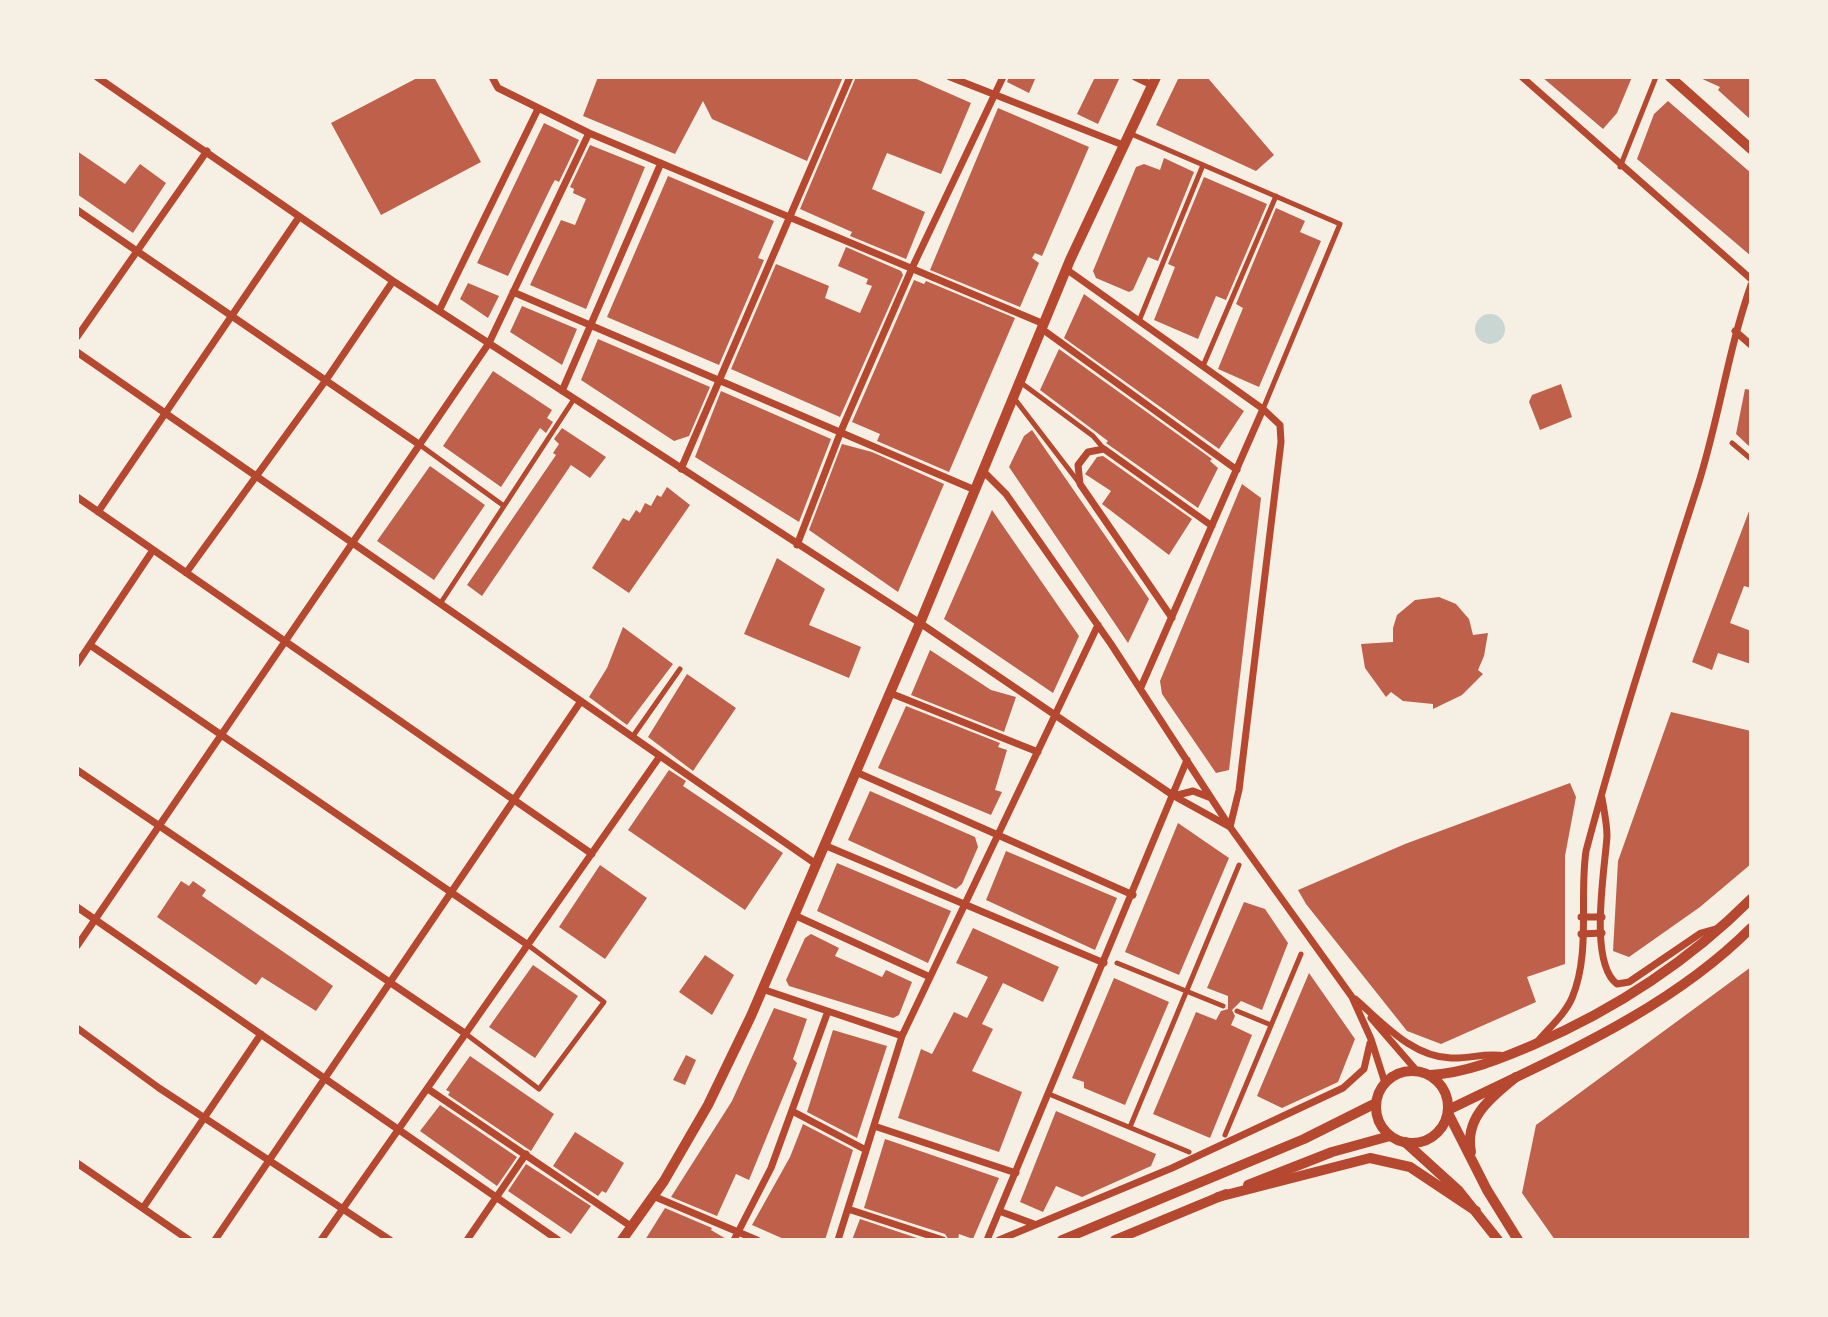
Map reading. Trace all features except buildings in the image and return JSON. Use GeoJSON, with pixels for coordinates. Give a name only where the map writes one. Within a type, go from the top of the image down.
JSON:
{"type":"FeatureCollection","features":[{"type":"Feature","properties":{"kind":"main road"},"geometry":{"type":"LineString","coordinates":[[1670,77],[1751,149]]}},
{"type":"Feature","properties":{"kind":"main road"},"geometry":{"type":"LineString","coordinates":[[622,1240],[653,1196],[708,1105],[762,989],[920,623],[1066,270],[1154,81]]}},
{"type":"Feature","properties":{"kind":"main road"},"geometry":{"type":"LineString","coordinates":[[1498,1240],[1441,1173],[1405,1142],[1390,1136],[1379,1122],[1376,1103],[1385,1083],[1399,1073],[1416,1070],[1430,1075],[1473,1068],[1535,1044],[1607,1010],[1670,970],[1722,928],[1751,899]]}},
{"type":"Feature","properties":{"kind":"main road"},"geometry":{"type":"LineString","coordinates":[[1405,1142],[1423,1142],[1432,1138],[1444,1125],[1448,1111],[1622,1024],[1684,985],[1751,928]]}},
{"type":"Feature","properties":{"kind":"main road"},"geometry":{"type":"LineString","coordinates":[[1430,1075],[1446,1094],[1448,1111],[1474,1165],[1518,1240]]}},
{"type":"Feature","properties":{"kind":"main road"},"geometry":{"type":"LineString","coordinates":[[1474,1165],[1469,1146],[1475,1117],[1516,1077]]}},
{"type":"Feature","properties":{"kind":"main road"},"geometry":{"type":"LineString","coordinates":[[1062,1240],[1292,1144],[1376,1103]]}},
{"type":"Feature","properties":{"kind":"main road"},"geometry":{"type":"LineString","coordinates":[[1115,1240],[1332,1152],[1390,1136]]}},
{"type":"Feature","properties":{"kind":"main road"},"geometry":{"type":"LineString","coordinates":[[1219,1197],[1370,1158],[1410,1167],[1476,1211]]}},
{"type":"Feature","properties":{"kind":"street"},"geometry":{"type":"LineString","coordinates":[[97,77],[393,281],[920,623],[1174,796],[1230,827]]}},
{"type":"Feature","properties":{"kind":"street"},"geometry":{"type":"LineString","coordinates":[[492,77],[498,88],[589,133],[913,267],[1043,326],[1237,470]]}},
{"type":"Feature","properties":{"kind":"street"},"geometry":{"type":"LineString","coordinates":[[681,469],[850,77]]}},
{"type":"Feature","properties":{"kind":"street"},"geometry":{"type":"LineString","coordinates":[[950,77],[1123,145]]}},
{"type":"Feature","properties":{"kind":"street"},"geometry":{"type":"LineString","coordinates":[[797,545],[841,431],[913,267],[1003,77]]}},
{"type":"Feature","properties":{"kind":"street"},"geometry":{"type":"LineString","coordinates":[[1135,77],[1154,81]]}},
{"type":"Feature","properties":{"kind":"street"},"geometry":{"type":"LineString","coordinates":[[1521,77],[1751,282],[1735,331],[1698,484],[1670,565],[1593,825],[1582,877],[1582,954],[1571,999],[1535,1044]]}},
{"type":"Feature","properties":{"kind":"street"},"geometry":{"type":"LineString","coordinates":[[1620,167],[1657,77]]}},
{"type":"Feature","properties":{"kind":"street"},"geometry":{"type":"LineString","coordinates":[[440,309],[538,109]]}},
{"type":"Feature","properties":{"kind":"street"},"geometry":{"type":"LineString","coordinates":[[77,946],[489,343],[589,133]]}},
{"type":"Feature","properties":{"kind":"street"},"geometry":{"type":"LineString","coordinates":[[1129,133],[1340,224],[1264,409],[1141,687]]}},
{"type":"Feature","properties":{"kind":"street"},"geometry":{"type":"LineString","coordinates":[[77,337],[207,151]]}},
{"type":"Feature","properties":{"kind":"street"},"geometry":{"type":"LineString","coordinates":[[562,391],[662,163]]}},
{"type":"Feature","properties":{"kind":"street"},"geometry":{"type":"LineString","coordinates":[[1139,321],[1203,165]]}},
{"type":"Feature","properties":{"kind":"street"},"geometry":{"type":"LineString","coordinates":[[1203,366],[1276,196]]}},
{"type":"Feature","properties":{"kind":"street"},"geometry":{"type":"LineString","coordinates":[[77,210],[420,445],[504,506]]}},
{"type":"Feature","properties":{"kind":"street"},"geometry":{"type":"LineString","coordinates":[[98,512],[299,218]]}},
{"type":"Feature","properties":{"kind":"street"},"geometry":{"type":"LineString","coordinates":[[1066,270],[1264,409],[1280,425],[1281,442],[1239,790],[1230,827]]}},
{"type":"Feature","properties":{"kind":"street"},"geometry":{"type":"LineString","coordinates":[[186,573],[326,380],[393,281]]}},
{"type":"Feature","properties":{"kind":"street"},"geometry":{"type":"LineString","coordinates":[[513,292],[975,490]]}},
{"type":"Feature","properties":{"kind":"street"},"geometry":{"type":"LineString","coordinates":[[1735,331],[1751,345]]}},
{"type":"Feature","properties":{"kind":"street"},"geometry":{"type":"LineString","coordinates":[[77,352],[816,864]]}},
{"type":"Feature","properties":{"kind":"street"},"geometry":{"type":"LineString","coordinates":[[1020,382],[1093,436],[1104,449],[1212,526]]}},
{"type":"Feature","properties":{"kind":"street"},"geometry":{"type":"LineString","coordinates":[[1014,397],[1080,484],[1172,618]]}},
{"type":"Feature","properties":{"kind":"street"},"geometry":{"type":"LineString","coordinates":[[440,604],[573,399]]}},
{"type":"Feature","properties":{"kind":"street"},"geometry":{"type":"LineString","coordinates":[[1732,443],[1751,459]]}},
{"type":"Feature","properties":{"kind":"street"},"geometry":{"type":"LineString","coordinates":[[1080,484],[1077,475],[1082,457],[1096,449],[1104,449]]}},
{"type":"Feature","properties":{"kind":"street"},"geometry":{"type":"LineString","coordinates":[[983,471],[1006,494],[1098,625],[1230,827],[1352,997],[1416,1070]]}},
{"type":"Feature","properties":{"kind":"street"},"geometry":{"type":"LineString","coordinates":[[77,497],[592,854]]}},
{"type":"Feature","properties":{"kind":"street"},"geometry":{"type":"LineString","coordinates":[[77,664],[153,550]]}},
{"type":"Feature","properties":{"kind":"street"},"geometry":{"type":"LineString","coordinates":[[838,1240],[902,1036],[1098,625]]}},
{"type":"Feature","properties":{"kind":"street"},"geometry":{"type":"LineString","coordinates":[[77,770],[466,1034],[538,1089],[604,1002],[528,945],[90,645]]}},
{"type":"Feature","properties":{"kind":"street"},"geometry":{"type":"LineString","coordinates":[[633,737],[680,669]]}},
{"type":"Feature","properties":{"kind":"street"},"geometry":{"type":"LineString","coordinates":[[890,693],[1038,752]]}},
{"type":"Feature","properties":{"kind":"street"},"geometry":{"type":"LineString","coordinates":[[215,1240],[581,701]]}},
{"type":"Feature","properties":{"kind":"street"},"geometry":{"type":"LineString","coordinates":[[321,1240],[660,756]]}},
{"type":"Feature","properties":{"kind":"street"},"geometry":{"type":"LineString","coordinates":[[987,1240],[1133,895],[1187,759]]}},
{"type":"Feature","properties":{"kind":"street"},"geometry":{"type":"LineString","coordinates":[[856,772],[1133,895]]}},
{"type":"Feature","properties":{"kind":"street"},"geometry":{"type":"LineString","coordinates":[[1174,796],[1193,791],[1212,798]]}},
{"type":"Feature","properties":{"kind":"street"},"geometry":{"type":"LineString","coordinates":[[1602,794],[1607,834],[1602,866],[1604,962],[1617,984],[1629,982],[1701,933],[1722,928]]}},
{"type":"Feature","properties":{"kind":"street"},"geometry":{"type":"LineString","coordinates":[[1593,825],[1607,834]]}},
{"type":"Feature","properties":{"kind":"street"},"geometry":{"type":"LineString","coordinates":[[824,845],[1104,963]]}},
{"type":"Feature","properties":{"kind":"street"},"geometry":{"type":"LineString","coordinates":[[1130,1127],[1239,865]]}},
{"type":"Feature","properties":{"kind":"street"},"geometry":{"type":"LineString","coordinates":[[77,907],[558,1240]]}},
{"type":"Feature","properties":{"kind":"street"},"geometry":{"type":"LineString","coordinates":[[794,915],[930,977]]}},
{"type":"Feature","properties":{"kind":"street"},"geometry":{"type":"LineString","coordinates":[[1581,917],[1602,917]]}},
{"type":"Feature","properties":{"kind":"street"},"geometry":{"type":"LineString","coordinates":[[1581,934],[1602,933]]}},
{"type":"Feature","properties":{"kind":"street"},"geometry":{"type":"LineString","coordinates":[[1225,1135],[1301,954]]}},
{"type":"Feature","properties":{"kind":"street"},"geometry":{"type":"LineString","coordinates":[[1117,963],[1223,1006]]}},
{"type":"Feature","properties":{"kind":"street"},"geometry":{"type":"LineString","coordinates":[[762,989],[902,1036]]}},
{"type":"Feature","properties":{"kind":"street"},"geometry":{"type":"LineString","coordinates":[[1352,997],[1371,1039],[1385,1083]]}},
{"type":"Feature","properties":{"kind":"street"},"geometry":{"type":"LineString","coordinates":[[1352,997],[1416,1049],[1452,1058],[1484,1053],[1506,1056]]}},
{"type":"Feature","properties":{"kind":"street"},"geometry":{"type":"LineString","coordinates":[[734,1240],[771,1168],[828,1011]]}},
{"type":"Feature","properties":{"kind":"street"},"geometry":{"type":"LineString","coordinates":[[1237,1011],[1271,1025]]}},
{"type":"Feature","properties":{"kind":"street"},"geometry":{"type":"LineString","coordinates":[[77,1028],[204,1118],[390,1240]]}},
{"type":"Feature","properties":{"kind":"street"},"geometry":{"type":"LineString","coordinates":[[143,1208],[261,1034]]}},
{"type":"Feature","properties":{"kind":"street"},"geometry":{"type":"LineString","coordinates":[[999,1240],[1035,1224],[1046,1223],[1171,1168],[1352,1082],[1364,1069],[1371,1039]]}},
{"type":"Feature","properties":{"kind":"street"},"geometry":{"type":"LineString","coordinates":[[428,1089],[632,1227]]}},
{"type":"Feature","properties":{"kind":"street"},"geometry":{"type":"LineString","coordinates":[[1049,1094],[1189,1152]]}},
{"type":"Feature","properties":{"kind":"street"},"geometry":{"type":"LineString","coordinates":[[792,1111],[866,1150]]}},
{"type":"Feature","properties":{"kind":"street"},"geometry":{"type":"LineString","coordinates":[[874,1126],[1016,1173]]}},
{"type":"Feature","properties":{"kind":"street"},"geometry":{"type":"LineString","coordinates":[[467,1240],[526,1154]]}},
{"type":"Feature","properties":{"kind":"street"},"geometry":{"type":"LineString","coordinates":[[77,1163],[189,1240]]}},
{"type":"Feature","properties":{"kind":"street"},"geometry":{"type":"LineString","coordinates":[[653,1196],[757,1240]]}},
{"type":"Feature","properties":{"kind":"street"},"geometry":{"type":"LineString","coordinates":[[848,1209],[943,1240]]}},
{"type":"Feature","properties":{"kind":"street"},"geometry":{"type":"LineString","coordinates":[[999,1211],[1035,1224]]}},
{"type":"Feature","properties":{"kind":"shaded area"},"geometry":{"type":"Polygon","coordinates":[[[1490,314],[1500,319],[1505,329],[1500,339],[1490,344],[1480,339],[1475,329],[1480,319],[1490,314]]]}}]}
